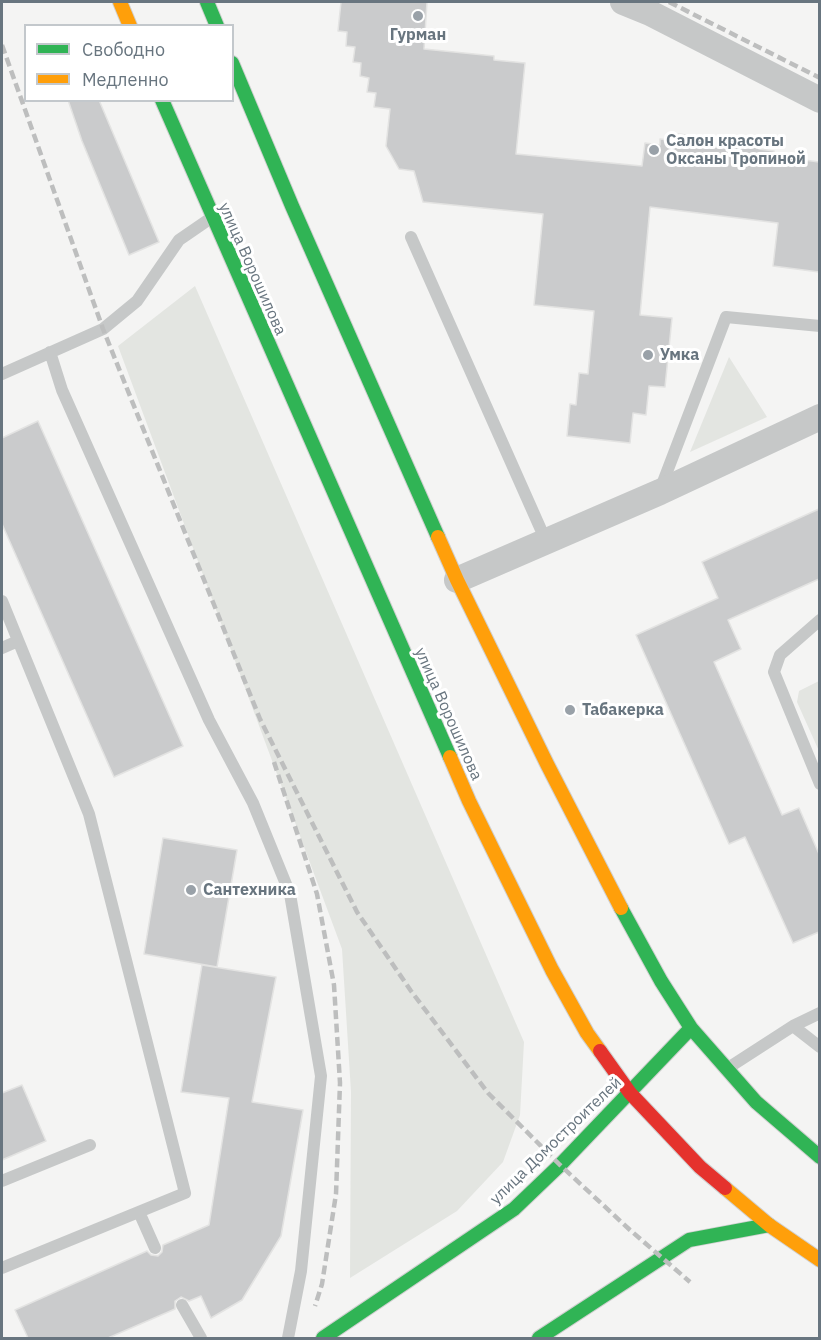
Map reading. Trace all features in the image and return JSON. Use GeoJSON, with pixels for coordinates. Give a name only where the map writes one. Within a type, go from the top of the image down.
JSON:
{"type":"FeatureCollection","features":[{"type":"Feature","properties":{"kind":"main road"},"geometry":{"type":"LineString","coordinates":[[120,2],[129,24]]}},
{"type":"Feature","properties":{"kind":"main road"},"geometry":{"type":"LineString","coordinates":[[207,2],[216,24]]}},
{"type":"Feature","properties":{"kind":"main road"},"geometry":{"type":"LineString","coordinates":[[234,68],[288,198],[457,580],[584,835],[661,981],[691,1028],[726,1069],[756,1102],[819,1157]]}},
{"type":"Feature","properties":{"kind":"main road","name":"улица Ворошилова"},"geometry":{"type":"LineString","coordinates":[[163,102],[469,801],[557,979],[587,1033],[630,1093],[700,1167],[769,1225],[819,1260]]}},
{"type":"Feature","properties":{"kind":"main road","name":"улица Домостроителей"},"geometry":{"type":"LineString","coordinates":[[323,1338],[348,1328],[514,1209],[630,1093],[691,1028]]}},
{"type":"Feature","properties":{"kind":"main road"},"geometry":{"type":"LineString","coordinates":[[539,1338],[689,1240],[769,1225]]}},
{"type":"Feature","properties":{"kind":"street"},"geometry":{"type":"LineString","coordinates":[[624,2],[650,13],[819,100]]}},
{"type":"Feature","properties":{"kind":"street"},"geometry":{"type":"LineString","coordinates":[[457,580],[660,492],[819,417]]}},
{"type":"Feature","properties":{"kind":"lane"},"geometry":{"type":"LineString","coordinates":[[2,374],[104,329],[136,301],[179,240],[212,218]]}},
{"type":"Feature","properties":{"kind":"lane"},"geometry":{"type":"LineString","coordinates":[[411,237],[546,541]]}},
{"type":"Feature","properties":{"kind":"lane"},"geometry":{"type":"LineString","coordinates":[[660,492],[726,317],[819,326]]}},
{"type":"Feature","properties":{"kind":"lane"},"geometry":{"type":"LineString","coordinates":[[50,352],[66,400],[209,720],[254,803],[290,894],[321,1076],[301,1270],[288,1338]]}},
{"type":"Feature","properties":{"kind":"lane"},"geometry":{"type":"LineString","coordinates":[[2,601],[89,814],[185,1193],[2,1268]]}},
{"type":"Feature","properties":{"kind":"lane"},"geometry":{"type":"LineString","coordinates":[[819,620],[780,655],[774,672],[819,784]]}},
{"type":"Feature","properties":{"kind":"lane"},"geometry":{"type":"LineString","coordinates":[[2,648],[18,641]]}},
{"type":"Feature","properties":{"kind":"lane"},"geometry":{"type":"LineString","coordinates":[[726,1069],[793,1026],[819,1013]]}},
{"type":"Feature","properties":{"kind":"lane"},"geometry":{"type":"LineString","coordinates":[[793,1026],[819,1047]]}},
{"type":"Feature","properties":{"kind":"lane"},"geometry":{"type":"LineString","coordinates":[[2,1182],[90,1145]]}},
{"type":"Feature","properties":{"kind":"lane"},"geometry":{"type":"LineString","coordinates":[[139,1212],[155,1248]]}},
{"type":"Feature","properties":{"kind":"lane"},"geometry":{"type":"LineString","coordinates":[[182,1305],[201,1338]]}},
{"type":"Feature","properties":{"kind":"shaded area"},"geometry":{"type":"Polygon","coordinates":[[[195,286],[524,1042],[520,1115],[503,1162],[457,1211],[350,1278],[351,1092],[342,949],[118,346],[195,286]]]}},
{"type":"Feature","properties":{"kind":"shaded area"},"geometry":{"type":"Polygon","coordinates":[[[729,357],[767,417],[690,452],[729,357]]]}},
{"type":"Feature","properties":{"kind":"shaded area"},"geometry":{"type":"Polygon","coordinates":[[[819,681],[819,751],[797,702],[799,691],[819,681]]]}},
{"type":"Feature","properties":{"kind":"building"},"geometry":{"type":"Polygon","coordinates":[[[341,2],[427,2],[424,49],[494,56],[494,60],[525,63],[516,154],[642,166],[645,143],[660,145],[660,139],[678,141],[678,134],[759,144],[759,149],[774,151],[774,156],[819,162],[819,272],[773,266],[778,223],[650,207],[640,315],[672,318],[665,387],[649,386],[646,415],[633,413],[630,443],[567,436],[570,404],[576,405],[579,373],[588,374],[594,311],[534,305],[543,214],[423,202],[414,171],[399,169],[386,146],[390,109],[374,107],[376,93],[367,92],[369,78],[360,76],[361,63],[353,62],[355,47],[346,46],[347,32],[338,31],[341,2]]]}},
{"type":"Feature","properties":{"kind":"building"},"geometry":{"type":"Polygon","coordinates":[[[69,102],[100,102],[159,242],[129,255],[82,141],[69,102]]]}},
{"type":"Feature","properties":{"kind":"building"},"geometry":{"type":"Polygon","coordinates":[[[38,421],[183,746],[114,777],[2,524],[2,438],[38,421]]]}},
{"type":"Feature","properties":{"kind":"building"},"geometry":{"type":"Polygon","coordinates":[[[819,509],[819,579],[728,620],[741,649],[714,662],[782,815],[799,808],[819,854],[819,932],[793,943],[745,837],[729,844],[636,635],[718,598],[702,562],[819,509]]]}},
{"type":"Feature","properties":{"kind":"building"},"geometry":{"type":"Polygon","coordinates":[[[163,838],[237,850],[217,967],[144,954],[163,838]]]}},
{"type":"Feature","properties":{"kind":"building"},"geometry":{"type":"Polygon","coordinates":[[[202,965],[276,977],[252,1102],[303,1110],[281,1236],[242,1300],[211,1318],[201,1296],[189,1301],[181,1297],[175,1301],[175,1309],[108,1338],[28,1338],[15,1310],[147,1251],[151,1255],[158,1256],[162,1252],[163,1245],[209,1225],[229,1098],[181,1092],[202,965]]]}},
{"type":"Feature","properties":{"kind":"building"},"geometry":{"type":"Polygon","coordinates":[[[22,1085],[46,1141],[2,1160],[2,1093],[22,1085]]]}},
{"type":"Feature","properties":{"kind":"railway"},"geometry":{"type":"LineString","coordinates":[[669,2],[820,78]]}},
{"type":"Feature","properties":{"kind":"railway"},"geometry":{"type":"LineString","coordinates":[[2,45],[103,329],[260,719],[357,912],[411,991],[488,1093],[560,1165],[690,1282]]}},
{"type":"Feature","properties":{"kind":"railway"},"geometry":{"type":"LineString","coordinates":[[274,762],[317,894],[334,985],[340,1083],[336,1194],[322,1284],[315,1306]]}},
{"type":"Feature","properties":{"kind":"traffic: fast"},"geometry":{"type":"LineString","coordinates":[[207,2],[216,24]]}},
{"type":"Feature","properties":{"kind":"traffic: fast"},"geometry":{"type":"LineString","coordinates":[[234,68],[292,206],[438,537]]}},
{"type":"Feature","properties":{"kind":"traffic: fast"},"geometry":{"type":"LineString","coordinates":[[163,102],[450,757]]}},
{"type":"Feature","properties":{"kind":"traffic: fast"},"geometry":{"type":"LineString","coordinates":[[621,908],[661,981],[691,1028],[756,1102],[820,1157]]}},
{"type":"Feature","properties":{"kind":"traffic: fast"},"geometry":{"type":"LineString","coordinates":[[323,1338],[514,1209],[560,1165],[691,1028]]}},
{"type":"Feature","properties":{"kind":"traffic: fast"},"geometry":{"type":"LineString","coordinates":[[539,1338],[689,1240],[769,1225]]}},
{"type":"Feature","properties":{"kind":"traffic: slow"},"geometry":{"type":"LineString","coordinates":[[120,2],[129,24]]}},
{"type":"Feature","properties":{"kind":"traffic: slow"},"geometry":{"type":"LineString","coordinates":[[438,537],[547,764],[621,908]]}},
{"type":"Feature","properties":{"kind":"traffic: slow"},"geometry":{"type":"LineString","coordinates":[[450,757],[469,801],[552,970],[587,1033],[600,1051]]}},
{"type":"Feature","properties":{"kind":"traffic: slow"},"geometry":{"type":"LineString","coordinates":[[725,1188],[769,1225],[820,1260]]}},
{"type":"Feature","properties":{"kind":"traffic: jam"},"geometry":{"type":"LineString","coordinates":[[600,1051],[630,1093],[700,1167],[725,1188]]}},
{"type":"Feature","properties":{"kind":"place","name":"Гурман"},"geometry":{"type":"Point","coordinates":[418,16]}},
{"type":"Feature","properties":{"kind":"place","name":"Салон красоты Оксаны Тропиной"},"geometry":{"type":"Point","coordinates":[654,150]}},
{"type":"Feature","properties":{"kind":"place","name":"Умка"},"geometry":{"type":"Point","coordinates":[648,355]}},
{"type":"Feature","properties":{"kind":"place","name":"Табакерка"},"geometry":{"type":"Point","coordinates":[570,710]}},
{"type":"Feature","properties":{"kind":"place","name":"Сантехника"},"geometry":{"type":"Point","coordinates":[191,890]}}]}
